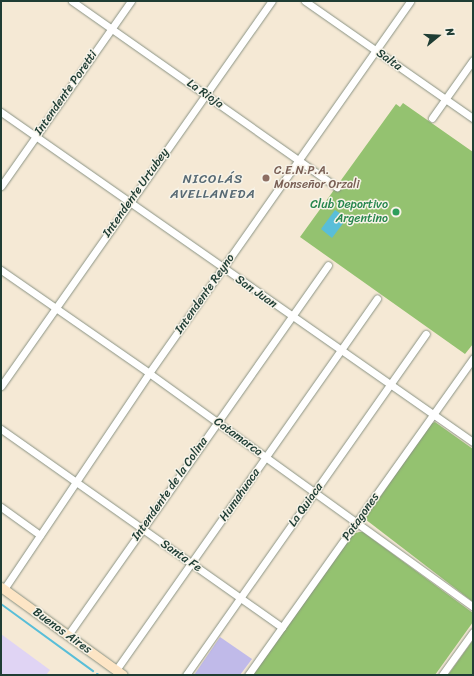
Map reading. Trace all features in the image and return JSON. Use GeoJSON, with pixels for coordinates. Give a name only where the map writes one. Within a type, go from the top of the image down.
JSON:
{"type":"FeatureCollection","features":[{"type":"Feature","properties":{"kind":"main road","name":"Buenos Aires"},"geometry":{"type":"LineString","coordinates":[[2,588],[120,672]]}},
{"type":"Feature","properties":{"kind":"street","name":"La Rioja"},"geometry":{"type":"LineString","coordinates":[[72,1],[337,187]]}},
{"type":"Feature","properties":{"kind":"street","name":"Intendente Poretti"},"geometry":{"type":"LineString","coordinates":[[1,186],[131,1]]}},
{"type":"Feature","properties":{"kind":"street","name":"Intendente Urtubey"},"geometry":{"type":"LineString","coordinates":[[1,386],[272,1]]}},
{"type":"Feature","properties":{"kind":"street","name":"Salta"},"geometry":{"type":"LineString","coordinates":[[305,1],[473,118]]}},
{"type":"Feature","properties":{"kind":"street","name":"Intendente Reyno"},"geometry":{"type":"LineString","coordinates":[[2,588],[40,535],[149,373],[410,1]]}},
{"type":"Feature","properties":{"kind":"street"},"geometry":{"type":"LineString","coordinates":[[432,118],[473,60]]}},
{"type":"Feature","properties":{"kind":"street","name":"San Juan"},"geometry":{"type":"LineString","coordinates":[[1,112],[291,317],[473,442]]}},
{"type":"Feature","properties":{"kind":"street","name":"Intendente de la Colina"},"geometry":{"type":"LineString","coordinates":[[68,635],[328,265]]}},
{"type":"Feature","properties":{"kind":"street","name":"Catamarca"},"geometry":{"type":"LineString","coordinates":[[1,270],[149,373],[473,607]]}},
{"type":"Feature","properties":{"kind":"street","name":"Humahuaca"},"geometry":{"type":"LineString","coordinates":[[120,672],[192,564],[377,299]]}},
{"type":"Feature","properties":{"kind":"street","name":"La Quiaca"},"geometry":{"type":"LineString","coordinates":[[186,675],[426,334]]}},
{"type":"Feature","properties":{"kind":"street","name":"Patagones"},"geometry":{"type":"LineString","coordinates":[[248,675],[473,358]]}},
{"type":"Feature","properties":{"kind":"street","name":"Santa Fe"},"geometry":{"type":"LineString","coordinates":[[1,429],[282,627]]}},
{"type":"Feature","properties":{"kind":"street"},"geometry":{"type":"LineString","coordinates":[[1,507],[40,535]]}},
{"type":"Feature","properties":{"kind":"street"},"geometry":{"type":"LineString","coordinates":[[442,675],[473,632]]}},
{"type":"Feature","properties":{"kind":"shaded area"},"geometry":{"type":"Polygon","coordinates":[[[1,634],[50,670],[46,675],[1,675],[1,634]]]}},
{"type":"Feature","properties":{"kind":"green space","name":"Club Deportivo Argentino"},"geometry":{"type":"Polygon","coordinates":[[[403,103],[473,152],[473,344],[465,354],[300,237],[396,104],[400,107],[403,103]]]}},
{"type":"Feature","properties":{"kind":"green space"},"geometry":{"type":"Polygon","coordinates":[[[435,422],[473,449],[473,602],[365,519],[430,424],[435,422]]]}},
{"type":"Feature","properties":{"kind":"green space"},"geometry":{"type":"Polygon","coordinates":[[[363,532],[473,613],[473,622],[435,675],[253,675],[353,534],[363,532]]]}},
{"type":"Feature","properties":{"kind":"green space"},"geometry":{"type":"Polygon","coordinates":[[[473,640],[473,675],[448,675],[473,640]]]}},
{"type":"Feature","properties":{"kind":"water"},"geometry":{"type":"Polygon","coordinates":[[[335,210],[347,218],[332,238],[321,229],[335,210]]]}},
{"type":"Feature","properties":{"kind":"building"},"geometry":{"type":"Polygon","coordinates":[[[220,637],[252,659],[240,675],[194,675],[220,637]]]}},
{"type":"Feature","properties":{"kind":"waterway"},"geometry":{"type":"LineString","coordinates":[[1,604],[93,671]]}},
{"type":"Feature","properties":{"kind":"place","name":"C.E.N.P.A. Monseñor Orzali"},"geometry":{"type":"Point","coordinates":[266,178]}},
{"type":"Feature","properties":{"kind":"place","name":"Club Deportivo Argentino"},"geometry":{"type":"Point","coordinates":[396,212]}},
{"type":"Feature","properties":{"kind":"district","name":"NICOLÁS AVELLANEDA"},"geometry":{"type":"Point","coordinates":[213,188]}}]}
